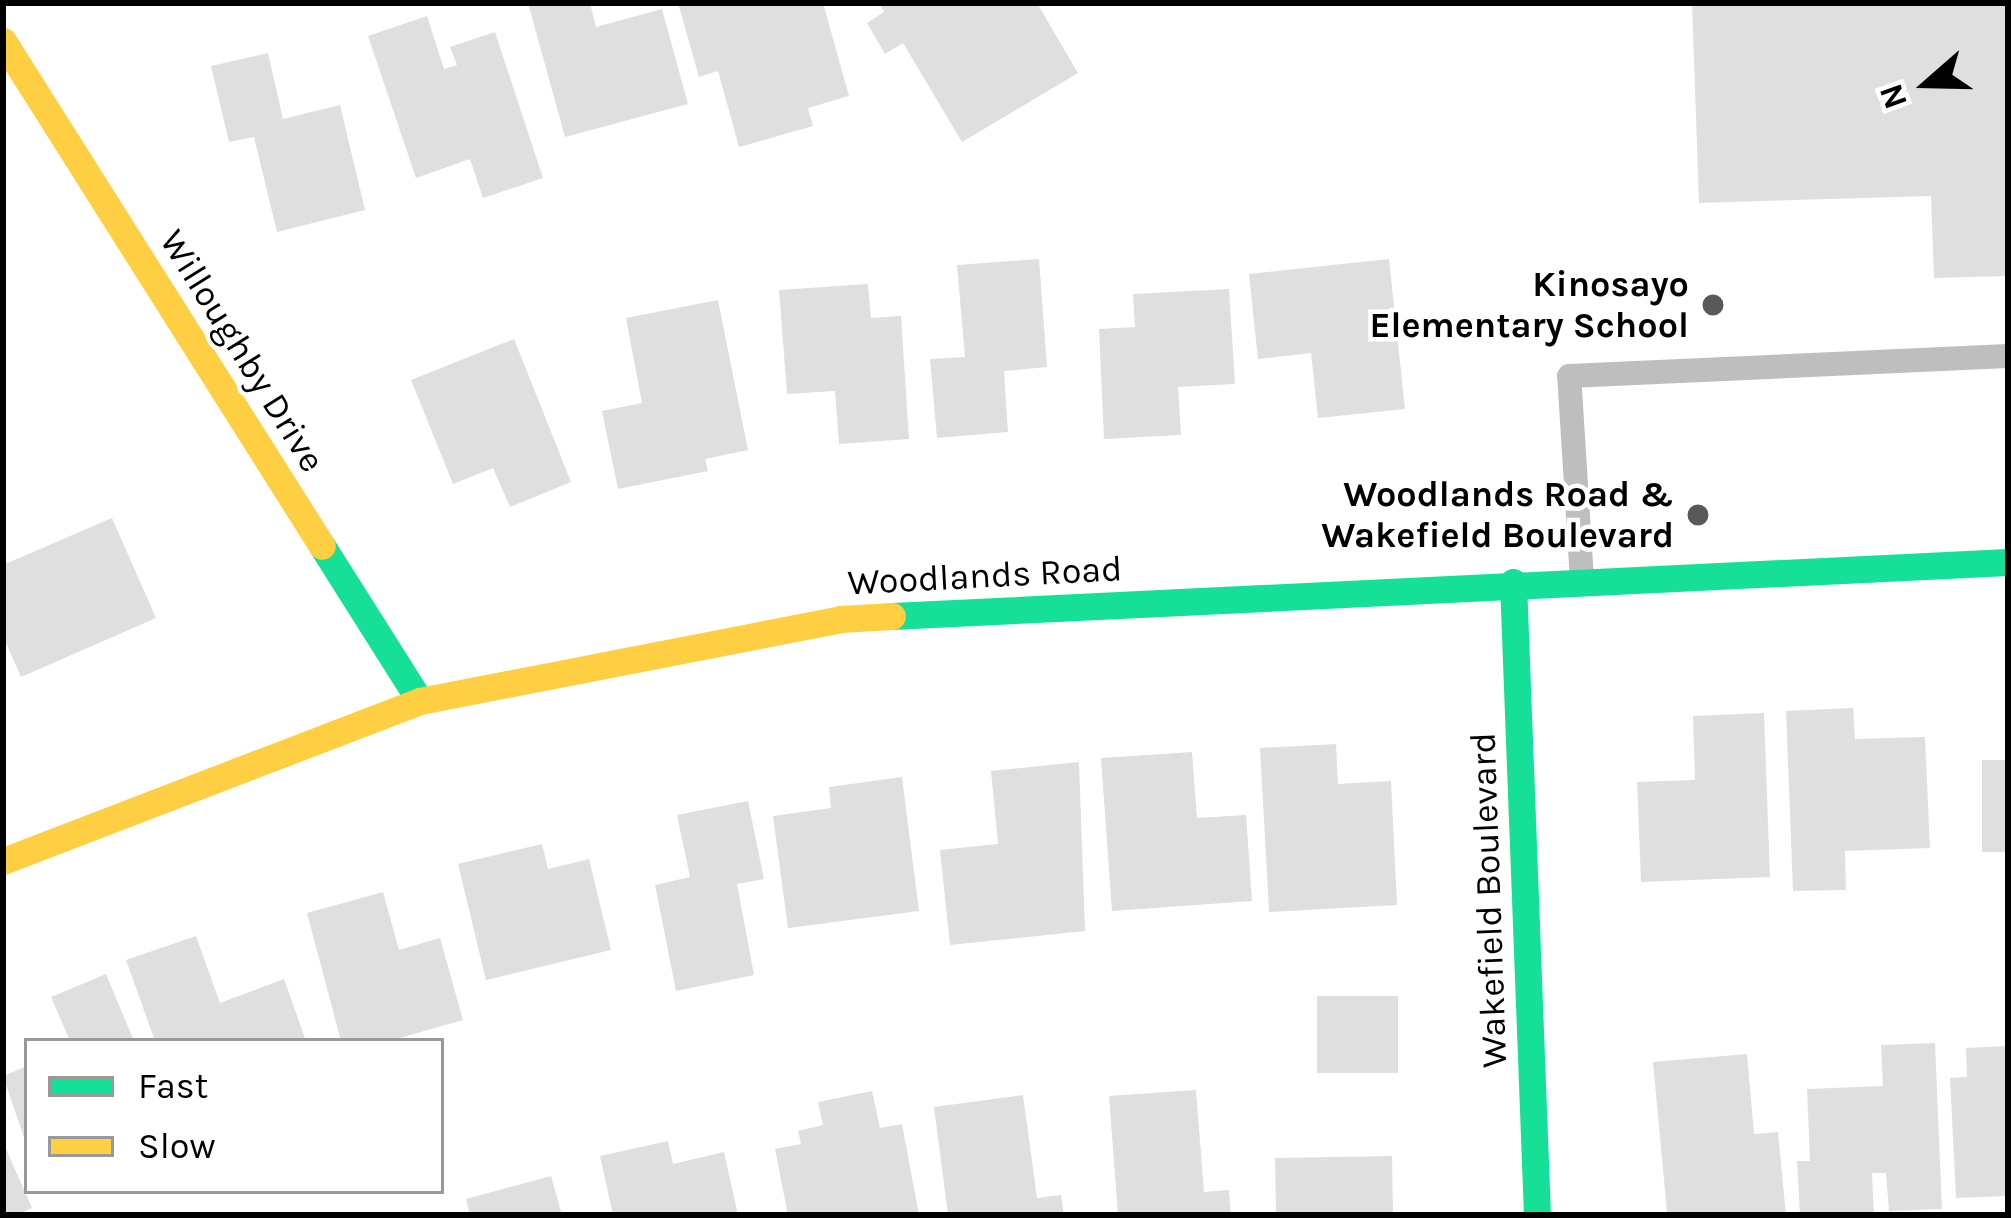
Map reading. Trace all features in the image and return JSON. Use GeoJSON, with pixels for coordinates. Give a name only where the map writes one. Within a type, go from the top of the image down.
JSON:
{"type":"FeatureCollection","features":[{"type":"Feature","properties":{"kind":"street","name":"Willoughby Drive"},"geometry":{"type":"LineString","coordinates":[[3,41],[420,700]]}},
{"type":"Feature","properties":{"kind":"street","name":"Woodlands Road"},"geometry":{"type":"LineString","coordinates":[[3,861],[420,700],[840,619],[1513,582],[2008,562]]}},
{"type":"Feature","properties":{"kind":"street","name":"Wakefield Boulevard"},"geometry":{"type":"LineString","coordinates":[[1513,582],[1537,1215]]}},
{"type":"Feature","properties":{"kind":"lane"},"geometry":{"type":"LineString","coordinates":[[1582,580],[1569,376],[2008,356]]}},
{"type":"Feature","properties":{"kind":"building"},"geometry":{"type":"Polygon","coordinates":[[[528,3],[590,3],[596,27],[662,9],[688,104],[565,137],[528,3]]]}},
{"type":"Feature","properties":{"kind":"building"},"geometry":{"type":"Polygon","coordinates":[[[678,3],[823,3],[849,96],[808,108],[813,126],[739,147],[718,71],[699,77],[678,3]]]}},
{"type":"Feature","properties":{"kind":"building"},"geometry":{"type":"Polygon","coordinates":[[[879,3],[1037,3],[1078,73],[962,142],[903,43],[885,54],[867,23],[884,12],[879,3]]]}},
{"type":"Feature","properties":{"kind":"building"},"geometry":{"type":"Polygon","coordinates":[[[1692,3],[2008,3],[2008,276],[1934,278],[1931,196],[1699,203],[1692,3]]]}},
{"type":"Feature","properties":{"kind":"building"},"geometry":{"type":"Polygon","coordinates":[[[427,16],[444,69],[457,65],[450,47],[495,32],[543,178],[483,198],[470,159],[416,178],[368,36],[427,16]]]}},
{"type":"Feature","properties":{"kind":"building"},"geometry":{"type":"Polygon","coordinates":[[[268,53],[283,119],[340,105],[365,210],[277,232],[254,137],[229,142],[211,66],[268,53]]]}},
{"type":"Feature","properties":{"kind":"building"},"geometry":{"type":"Polygon","coordinates":[[[1039,259],[1047,367],[1004,371],[1008,432],[937,438],[930,359],[965,357],[957,265],[1039,259]]]}},
{"type":"Feature","properties":{"kind":"building"},"geometry":{"type":"Polygon","coordinates":[[[1389,259],[1405,409],[1318,418],[1311,353],[1258,359],[1249,274],[1389,259]]]}},
{"type":"Feature","properties":{"kind":"building"},"geometry":{"type":"Polygon","coordinates":[[[868,284],[871,318],[901,316],[909,439],[839,444],[835,391],[787,394],[779,290],[868,284]]]}},
{"type":"Feature","properties":{"kind":"building"},"geometry":{"type":"Polygon","coordinates":[[[1229,289],[1235,384],[1178,387],[1181,435],[1104,439],[1099,329],[1135,327],[1133,294],[1229,289]]]}},
{"type":"Feature","properties":{"kind":"building"},"geometry":{"type":"Polygon","coordinates":[[[718,300],[748,450],[705,459],[708,471],[618,489],[602,411],[642,403],[626,318],[718,300]]]}},
{"type":"Feature","properties":{"kind":"building"},"geometry":{"type":"Polygon","coordinates":[[[514,339],[571,482],[510,507],[493,468],[453,484],[411,380],[514,339]]]}},
{"type":"Feature","properties":{"kind":"building"},"geometry":{"type":"Polygon","coordinates":[[[112,518],[156,618],[21,677],[3,636],[3,565],[112,518]]]}},
{"type":"Feature","properties":{"kind":"building"},"geometry":{"type":"Polygon","coordinates":[[[1853,708],[1855,739],[1925,737],[1930,848],[1845,851],[1846,890],[1793,891],[1786,711],[1853,708]]]}},
{"type":"Feature","properties":{"kind":"building"},"geometry":{"type":"Polygon","coordinates":[[[1764,713],[1770,877],[1641,882],[1637,782],[1695,780],[1693,716],[1764,713]]]}},
{"type":"Feature","properties":{"kind":"building"},"geometry":{"type":"Polygon","coordinates":[[[1336,744],[1338,784],[1391,781],[1397,905],[1269,912],[1260,748],[1336,744]]]}},
{"type":"Feature","properties":{"kind":"building"},"geometry":{"type":"Polygon","coordinates":[[[1192,752],[1197,818],[1246,815],[1252,901],[1112,911],[1101,758],[1192,752]]]}},
{"type":"Feature","properties":{"kind":"building"},"geometry":{"type":"Polygon","coordinates":[[[1982,760],[2008,760],[2008,852],[1982,852],[1982,760]]]}},
{"type":"Feature","properties":{"kind":"building"},"geometry":{"type":"Polygon","coordinates":[[[1079,762],[1085,931],[950,945],[940,850],[998,844],[991,771],[1079,762]]]}},
{"type":"Feature","properties":{"kind":"building"},"geometry":{"type":"Polygon","coordinates":[[[902,777],[919,911],[788,928],[773,816],[831,808],[829,787],[902,777]]]}},
{"type":"Feature","properties":{"kind":"building"},"geometry":{"type":"Polygon","coordinates":[[[748,801],[764,879],[737,884],[754,975],[676,991],[655,885],[690,877],[677,815],[748,801]]]}},
{"type":"Feature","properties":{"kind":"building"},"geometry":{"type":"Polygon","coordinates":[[[542,844],[548,869],[589,859],[611,950],[486,980],[458,864],[542,844]]]}},
{"type":"Feature","properties":{"kind":"building"},"geometry":{"type":"Polygon","coordinates":[[[383,892],[399,950],[440,938],[463,1020],[400,1038],[340,1038],[307,913],[383,892]]]}},
{"type":"Feature","properties":{"kind":"building"},"geometry":{"type":"Polygon","coordinates":[[[196,936],[220,1003],[284,979],[305,1038],[154,1038],[126,960],[196,936]]]}},
{"type":"Feature","properties":{"kind":"building"},"geometry":{"type":"Polygon","coordinates":[[[106,974],[133,1038],[69,1038],[51,997],[106,974]]]}},
{"type":"Feature","properties":{"kind":"building"},"geometry":{"type":"Polygon","coordinates":[[[1317,996],[1398,996],[1398,1073],[1317,1073],[1317,996]]]}},
{"type":"Feature","properties":{"kind":"building"},"geometry":{"type":"Polygon","coordinates":[[[1935,1043],[1942,1209],[1889,1211],[1886,1173],[1872,1173],[1874,1215],[1800,1215],[1797,1161],[1810,1161],[1807,1089],[1883,1086],[1881,1045],[1935,1043]]]}},
{"type":"Feature","properties":{"kind":"building"},"geometry":{"type":"Polygon","coordinates":[[[2008,1046],[2008,1196],[1956,1198],[1950,1078],[1967,1077],[1966,1048],[2008,1046]]]}},
{"type":"Feature","properties":{"kind":"building"},"geometry":{"type":"Polygon","coordinates":[[[1747,1054],[1754,1134],[1778,1132],[1786,1215],[1667,1212],[1653,1062],[1747,1054]]]}},
{"type":"Feature","properties":{"kind":"building"},"geometry":{"type":"Polygon","coordinates":[[[24,1067],[24,1137],[3,1076],[24,1067]]]}},
{"type":"Feature","properties":{"kind":"building"},"geometry":{"type":"Polygon","coordinates":[[[1196,1090],[1204,1192],[1229,1190],[1231,1215],[1118,1215],[1109,1096],[1196,1090]]]}},
{"type":"Feature","properties":{"kind":"building"},"geometry":{"type":"Polygon","coordinates":[[[872,1091],[880,1128],[902,1124],[919,1215],[788,1215],[775,1149],[801,1144],[798,1131],[823,1125],[818,1102],[872,1091]]]}},
{"type":"Feature","properties":{"kind":"building"},"geometry":{"type":"Polygon","coordinates":[[[1023,1095],[1037,1198],[1061,1195],[1064,1215],[948,1215],[934,1107],[1023,1095]]]}},
{"type":"Feature","properties":{"kind":"building"},"geometry":{"type":"Polygon","coordinates":[[[668,1141],[673,1164],[724,1152],[738,1215],[613,1215],[600,1156],[668,1141]]]}},
{"type":"Feature","properties":{"kind":"building"},"geometry":{"type":"Polygon","coordinates":[[[3,1142],[32,1208],[3,1215],[3,1142]]]}},
{"type":"Feature","properties":{"kind":"building"},"geometry":{"type":"Polygon","coordinates":[[[1392,1156],[1393,1215],[1276,1215],[1275,1158],[1392,1156]]]}},
{"type":"Feature","properties":{"kind":"building"},"geometry":{"type":"Polygon","coordinates":[[[551,1176],[562,1215],[470,1215],[466,1199],[551,1176]]]}},
{"type":"Feature","properties":{"kind":"traffic: fast"},"geometry":{"type":"LineString","coordinates":[[322,546],[420,701]]}},
{"type":"Feature","properties":{"kind":"traffic: fast"},"geometry":{"type":"LineString","coordinates":[[892,616],[2008,562]]}},
{"type":"Feature","properties":{"kind":"traffic: fast"},"geometry":{"type":"LineString","coordinates":[[1513,582],[1537,1215]]}},
{"type":"Feature","properties":{"kind":"traffic: slow"},"geometry":{"type":"LineString","coordinates":[[3,41],[322,546]]}},
{"type":"Feature","properties":{"kind":"traffic: slow"},"geometry":{"type":"LineString","coordinates":[[3,861],[420,701],[840,619],[892,616]]}},
{"type":"Feature","properties":{"kind":"place","name":"Kinosayo Elementary School"},"geometry":{"type":"Point","coordinates":[1713,305]}},
{"type":"Feature","properties":{"kind":"place","name":"Woodlands Road & Wakefield Boulevard"},"geometry":{"type":"Point","coordinates":[1698,515]}}]}
